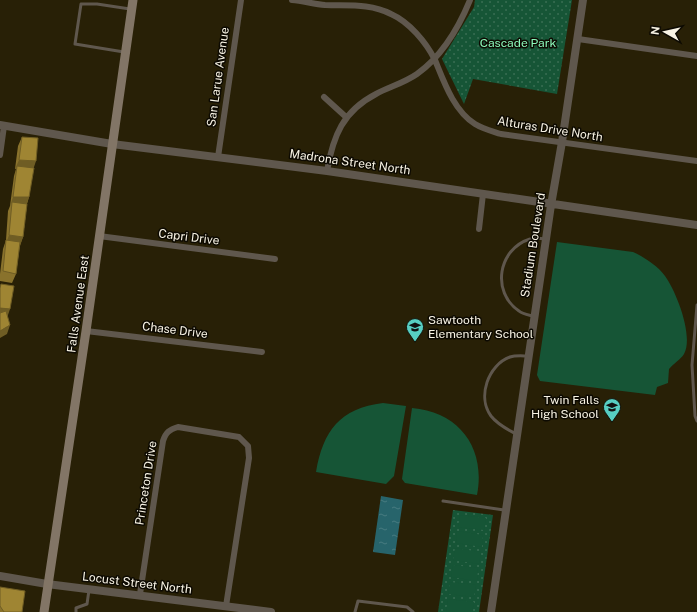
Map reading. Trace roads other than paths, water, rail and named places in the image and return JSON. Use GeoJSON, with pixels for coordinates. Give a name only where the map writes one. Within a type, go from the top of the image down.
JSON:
{"type":"FeatureCollection","features":[{"type":"Feature","properties":{"kind":"main road","name":"Falls Avenue East"},"geometry":{"type":"LineString","coordinates":[[44,612],[133,0]]}},
{"type":"Feature","properties":{"kind":"street","name":"San Larue Avenue"},"geometry":{"type":"LineString","coordinates":[[218,157],[240,0]]}},
{"type":"Feature","properties":{"kind":"street","name":"Alturas Drive North"},"geometry":{"type":"LineString","coordinates":[[292,0],[372,7],[391,13],[403,21],[415,32],[434,59],[441,77],[458,107],[474,124],[501,134],[697,162]]}},
{"type":"Feature","properties":{"kind":"street"},"geometry":{"type":"LineString","coordinates":[[327,171],[332,144],[346,117],[376,94],[409,79],[434,59],[454,32],[470,0]]}},
{"type":"Feature","properties":{"kind":"street","name":"Stadium Boulevard"},"geometry":{"type":"LineString","coordinates":[[491,612],[550,205],[562,142],[583,0]]}},
{"type":"Feature","properties":{"kind":"street"},"geometry":{"type":"LineString","coordinates":[[578,39],[697,56]]}},
{"type":"Feature","properties":{"kind":"street"},"geometry":{"type":"LineString","coordinates":[[324,97],[346,117]]}},
{"type":"Feature","properties":{"kind":"street","name":"Madrona Street North"},"geometry":{"type":"LineString","coordinates":[[2,125],[112,144],[327,171],[550,205],[697,225]]}},
{"type":"Feature","properties":{"kind":"street"},"geometry":{"type":"LineString","coordinates":[[0,155],[2,125]]}},
{"type":"Feature","properties":{"kind":"street"},"geometry":{"type":"LineString","coordinates":[[479,229],[483,194]]}},
{"type":"Feature","properties":{"kind":"street","name":"Capri Drive"},"geometry":{"type":"LineString","coordinates":[[99,236],[275,259]]}},
{"type":"Feature","properties":{"kind":"street","name":"Chase Drive"},"geometry":{"type":"LineString","coordinates":[[86,331],[262,352]]}},
{"type":"Feature","properties":{"kind":"street","name":"Princeton Drive"},"geometry":{"type":"LineString","coordinates":[[140,594],[163,441],[170,429],[178,427],[239,437],[248,446],[249,458],[226,606]]}},
{"type":"Feature","properties":{"kind":"street","name":"Locust Street North"},"geometry":{"type":"LineString","coordinates":[[0,576],[47,584],[140,594],[271,612]]}},
{"type":"Feature","properties":{"kind":"lane"},"geometry":{"type":"LineString","coordinates":[[126,52],[76,44],[80,10],[81,4],[97,4],[132,10]]}},
{"type":"Feature","properties":{"kind":"lane"},"geometry":{"type":"LineString","coordinates":[[534,316],[519,312],[506,297],[501,284],[501,273],[504,262],[511,251],[531,238],[546,239]]}},
{"type":"Feature","properties":{"kind":"lane"},"geometry":{"type":"LineString","coordinates":[[697,304],[692,365],[695,384],[695,416],[697,421]]}},
{"type":"Feature","properties":{"kind":"lane"},"geometry":{"type":"LineString","coordinates":[[517,434],[503,427],[491,416],[486,401],[485,389],[491,374],[501,362],[512,357],[528,356]]}},
{"type":"Feature","properties":{"kind":"lane"},"geometry":{"type":"LineString","coordinates":[[443,501],[506,510]]}},
{"type":"Feature","properties":{"kind":"lane"},"geometry":{"type":"LineString","coordinates":[[76,612],[76,608],[87,604],[90,588]]}},
{"type":"Feature","properties":{"kind":"lane"},"geometry":{"type":"LineString","coordinates":[[355,612],[358,601],[407,607],[413,612]]}},
{"type":"Feature","properties":{"kind":"water"},"geometry":{"type":"Polygon","coordinates":[[[381,496],[403,500],[395,555],[373,552],[381,496]]]}},
{"type":"Feature","properties":{"kind":"place","name":"Sawtooth Elementary School"},"geometry":{"type":"Point","coordinates":[415,342]}},
{"type":"Feature","properties":{"kind":"place","name":"Twin Falls High School"},"geometry":{"type":"Point","coordinates":[612,422]}},
{"type":"Feature","properties":{"kind":"park label","name":"Cascade Park"},"geometry":{"type":"Point","coordinates":[518,43]}}]}
